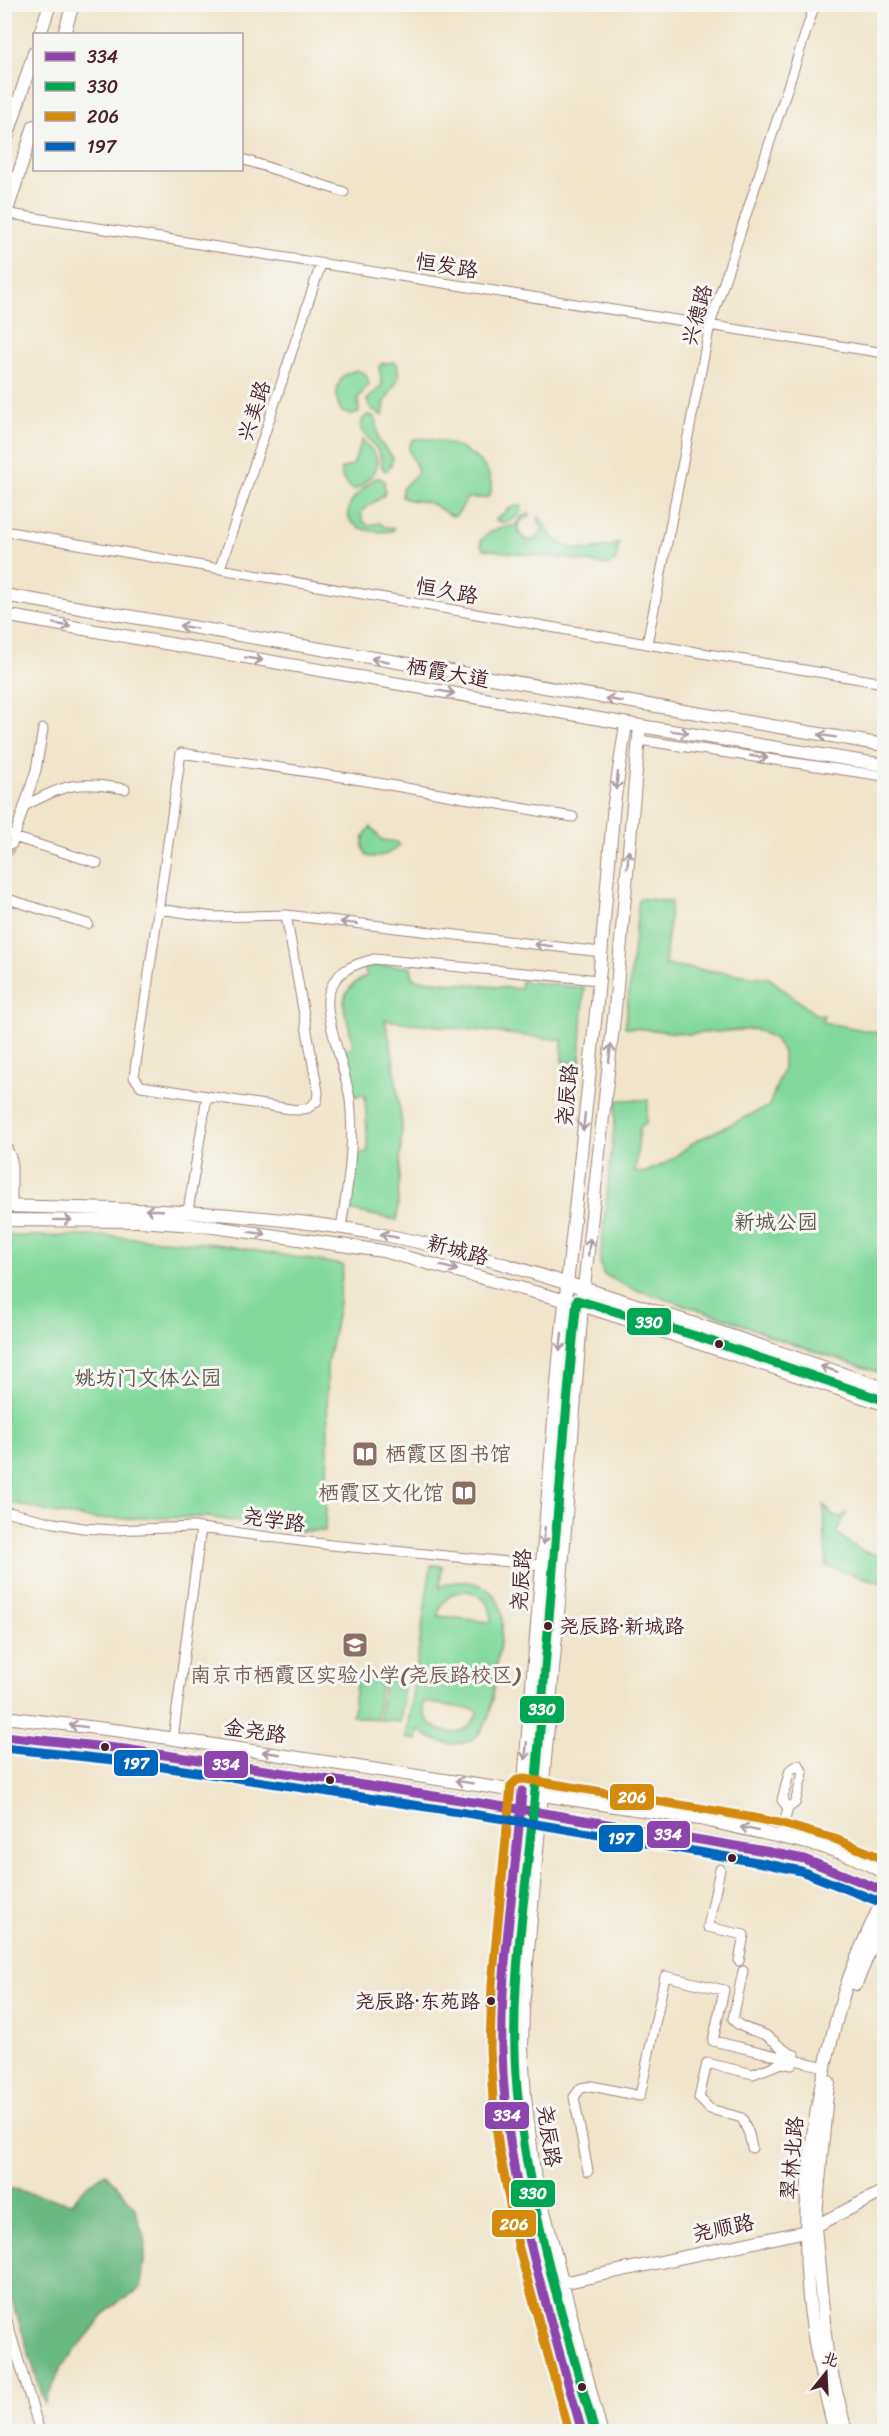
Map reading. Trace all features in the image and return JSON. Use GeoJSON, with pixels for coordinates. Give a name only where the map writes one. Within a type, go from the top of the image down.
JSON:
{"type":"FeatureCollection","features":[{"type":"Feature","properties":{"kind":"main road"},"geometry":{"type":"LineString","coordinates":[[40,33],[50,4]]}},
{"type":"Feature","properties":{"kind":"main road"},"geometry":{"type":"LineString","coordinates":[[64,33],[73,4]]}},
{"type":"Feature","properties":{"kind":"main road"},"geometry":{"type":"LineString","coordinates":[[4,147],[33,56]]}},
{"type":"Feature","properties":{"kind":"main road"},"geometry":{"type":"LineString","coordinates":[[5,216],[33,129]]}},
{"type":"Feature","properties":{"kind":"main road","name":"栖霞大道"},"geometry":{"type":"LineString","coordinates":[[4,595],[885,745]]}},
{"type":"Feature","properties":{"kind":"main road","name":"栖霞大道"},"geometry":{"type":"LineString","coordinates":[[4,615],[626,724],[885,765]]}},
{"type":"Feature","properties":{"kind":"main road","name":"尧辰路"},"geometry":{"type":"LineString","coordinates":[[582,2432],[534,2256],[518,2187],[502,2049],[506,1952],[536,1654],[541,1565],[567,1284],[599,980],[616,784],[626,724]]}},
{"type":"Feature","properties":{"kind":"main road","name":"尧辰路"},"geometry":{"type":"LineString","coordinates":[[601,2432],[534,2172],[525,2106],[522,2048],[538,1812],[562,1568],[582,1305],[615,1009],[640,726]]}},
{"type":"Feature","properties":{"kind":"main road","name":"新城路"},"geometry":{"type":"LineString","coordinates":[[8,1206],[188,1211],[341,1228],[440,1246],[700,1325],[885,1388]]}},
{"type":"Feature","properties":{"kind":"main road","name":"新城路"},"geometry":{"type":"LineString","coordinates":[[4,1220],[140,1221],[206,1226],[383,1251],[566,1300],[885,1404]]}},
{"type":"Feature","properties":{"kind":"main road","name":"金尧路"},"geometry":{"type":"LineString","coordinates":[[4,1717],[174,1739],[700,1820],[781,1836],[851,1856],[885,1872]]}},
{"type":"Feature","properties":{"kind":"main road","name":"金尧路"},"geometry":{"type":"LineString","coordinates":[[4,1736],[169,1756],[521,1809],[804,1859],[835,1869],[885,1891]]}},
{"type":"Feature","properties":{"kind":"main road","name":"翠林北路"},"geometry":{"type":"LineString","coordinates":[[846,2432],[827,2354],[811,2229],[808,2181],[817,2097],[844,1992],[863,1943],[885,1897]]}},
{"type":"Feature","properties":{"kind":"main road","name":"翠林北路"},"geometry":{"type":"LineString","coordinates":[[835,2432],[809,2299],[811,2229],[826,2094],[853,1991],[885,1917]]}},
{"type":"Feature","properties":{"kind":"main road","name":"尧顺路"},"geometry":{"type":"LineString","coordinates":[[562,2283],[811,2229],[885,2191]]}},
{"type":"Feature","properties":{"kind":"street","name":"兴德路"},"geometry":{"type":"LineString","coordinates":[[647,644],[710,325],[815,4]]}},
{"type":"Feature","properties":{"kind":"street"},"geometry":{"type":"LineString","coordinates":[[243,159],[344,192]]}},
{"type":"Feature","properties":{"kind":"street","name":"恒发路"},"geometry":{"type":"LineString","coordinates":[[5,216],[885,353]]}},
{"type":"Feature","properties":{"kind":"street","name":"兴美路"},"geometry":{"type":"LineString","coordinates":[[220,568],[321,264]]}},
{"type":"Feature","properties":{"kind":"street","name":"恒久路"},"geometry":{"type":"LineString","coordinates":[[4,531],[647,644],[885,683]]}},
{"type":"Feature","properties":{"kind":"street"},"geometry":{"type":"LineString","coordinates":[[14,841],[36,770],[43,729]]}},
{"type":"Feature","properties":{"kind":"street"},"geometry":{"type":"LineString","coordinates":[[639,740],[885,776]]}},
{"type":"Feature","properties":{"kind":"street"},"geometry":{"type":"LineString","coordinates":[[286,915],[318,1092],[317,1101],[308,1108],[297,1110],[141,1086],[134,1077],[181,753],[349,778],[573,817]]}},
{"type":"Feature","properties":{"kind":"street"},"geometry":{"type":"LineString","coordinates":[[26,805],[72,784],[96,784],[125,789]]}},
{"type":"Feature","properties":{"kind":"street"},"geometry":{"type":"LineString","coordinates":[[4,834],[14,841],[97,863]]}},
{"type":"Feature","properties":{"kind":"street"},"geometry":{"type":"LineString","coordinates":[[8,899],[88,924]]}},
{"type":"Feature","properties":{"kind":"street"},"geometry":{"type":"LineString","coordinates":[[159,909],[214,917],[286,915],[601,952]]}},
{"type":"Feature","properties":{"kind":"street"},"geometry":{"type":"LineString","coordinates":[[341,1228],[353,1138],[350,1099],[343,1065],[326,1007],[329,992],[337,977],[353,964],[374,959],[599,980]]}},
{"type":"Feature","properties":{"kind":"street"},"geometry":{"type":"LineString","coordinates":[[188,1211],[207,1096]]}},
{"type":"Feature","properties":{"kind":"street"},"geometry":{"type":"LineString","coordinates":[[4,1141],[12,1160],[8,1206]]}},
{"type":"Feature","properties":{"kind":"street","name":"尧学路"},"geometry":{"type":"LineString","coordinates":[[4,1511],[83,1528],[113,1530],[201,1528],[331,1545],[541,1565]]}},
{"type":"Feature","properties":{"kind":"street"},"geometry":{"type":"LineString","coordinates":[[174,1739],[201,1528]]}},
{"type":"Feature","properties":{"kind":"street"},"geometry":{"type":"LineString","coordinates":[[781,1836],[788,1808]]}},
{"type":"Feature","properties":{"kind":"street"},"geometry":{"type":"LineString","coordinates":[[720,1869],[708,1927],[744,1935],[733,2019],[737,2024],[767,2037],[785,2052],[825,2067]]}},
{"type":"Feature","properties":{"kind":"street"},"geometry":{"type":"LineString","coordinates":[[588,2171],[574,2097],[581,2088],[592,2085],[640,2096],[665,1976],[724,1990],[713,2041],[825,2067]]}},
{"type":"Feature","properties":{"kind":"street"},"geometry":{"type":"LineString","coordinates":[[752,2148],[742,2118],[710,2109],[699,2098],[707,2063],[753,2074],[782,2062],[825,2067]]}},
{"type":"Feature","properties":{"kind":"street"},"geometry":{"type":"LineString","coordinates":[[4,2311],[40,2432]]}},
{"type":"Feature","properties":{"kind":"green space"},"geometry":{"type":"Polygon","coordinates":[[[393,362],[397,364],[399,377],[385,402],[383,416],[371,409],[367,400],[382,385],[379,367],[381,364],[393,362]]]}},
{"type":"Feature","properties":{"kind":"green space"},"geometry":{"type":"Polygon","coordinates":[[[356,370],[366,374],[369,384],[358,398],[359,412],[353,415],[342,412],[337,393],[344,375],[356,370]]]}},
{"type":"Feature","properties":{"kind":"green space"},"geometry":{"type":"Polygon","coordinates":[[[367,415],[373,416],[377,422],[378,440],[393,458],[386,471],[382,468],[378,451],[361,430],[362,420],[367,415]]]}},
{"type":"Feature","properties":{"kind":"green space"},"geometry":{"type":"Polygon","coordinates":[[[414,439],[440,441],[453,445],[478,460],[486,470],[491,482],[490,495],[486,498],[467,498],[455,516],[428,503],[402,497],[402,489],[418,472],[409,451],[414,439]]]}},
{"type":"Feature","properties":{"kind":"green space"},"geometry":{"type":"Polygon","coordinates":[[[362,440],[375,454],[377,464],[370,477],[354,490],[344,481],[341,469],[353,465],[362,440]]]}},
{"type":"Feature","properties":{"kind":"green space"},"geometry":{"type":"Polygon","coordinates":[[[375,478],[384,481],[385,493],[364,509],[361,513],[363,521],[368,525],[380,523],[384,527],[394,528],[392,531],[377,532],[360,528],[349,519],[348,512],[353,499],[375,478]]]}},
{"type":"Feature","properties":{"kind":"green space"},"geometry":{"type":"Polygon","coordinates":[[[522,506],[518,515],[512,520],[499,522],[495,520],[510,508],[522,506]]]}},
{"type":"Feature","properties":{"kind":"green space"},"geometry":{"type":"Polygon","coordinates":[[[530,514],[530,517],[522,520],[518,525],[518,531],[526,539],[532,540],[537,537],[542,529],[539,517],[552,537],[567,547],[585,550],[619,543],[616,560],[608,565],[484,549],[481,546],[481,540],[492,531],[515,526],[522,516],[530,514]]]}},
{"type":"Feature","properties":{"kind":"green space"},"geometry":{"type":"Polygon","coordinates":[[[371,827],[382,840],[397,842],[400,845],[385,855],[367,856],[363,848],[363,841],[371,827]]]}},
{"type":"Feature","properties":{"kind":"green space","name":"新城公园"},"geometry":{"type":"Polygon","coordinates":[[[639,898],[671,902],[665,965],[769,978],[815,1014],[824,1015],[822,1022],[884,1034],[884,1374],[783,1341],[726,1318],[630,1288],[603,1274],[600,1262],[617,1100],[648,1100],[646,1123],[640,1127],[635,1171],[644,1173],[666,1163],[696,1141],[769,1106],[783,1069],[783,1052],[775,1039],[755,1029],[689,1034],[625,1027],[639,898]]]}},
{"type":"Feature","properties":{"kind":"green space"},"geometry":{"type":"Polygon","coordinates":[[[378,965],[411,967],[413,979],[520,989],[521,981],[584,988],[580,1062],[562,1062],[562,1040],[385,1020],[392,1051],[402,1126],[397,1220],[348,1210],[356,1154],[368,1153],[365,1095],[354,1096],[343,1049],[353,1047],[344,1006],[348,990],[367,976],[364,968],[378,965]]]}},
{"type":"Feature","properties":{"kind":"green space","name":"姚坊门文体公园"},"geometry":{"type":"Polygon","coordinates":[[[4,1236],[107,1236],[216,1244],[343,1265],[338,1311],[327,1365],[328,1452],[325,1531],[301,1531],[207,1517],[94,1519],[53,1513],[5,1501],[4,1236]]]}},
{"type":"Feature","properties":{"kind":"green space"},"geometry":{"type":"Polygon","coordinates":[[[824,1505],[833,1516],[841,1517],[847,1513],[836,1532],[842,1537],[864,1551],[884,1554],[882,1583],[826,1566],[824,1505]]]}},
{"type":"Feature","properties":{"kind":"green space"},"geometry":{"type":"Polygon","coordinates":[[[431,1565],[442,1566],[440,1587],[450,1583],[471,1582],[488,1590],[500,1606],[502,1629],[491,1708],[481,1731],[474,1738],[465,1742],[446,1743],[418,1729],[417,1740],[406,1738],[431,1565]],[[468,1591],[448,1598],[442,1605],[438,1616],[491,1622],[489,1606],[478,1595],[468,1591]],[[424,1702],[430,1723],[448,1732],[457,1732],[466,1728],[473,1721],[478,1710],[424,1702]]]}},
{"type":"Feature","properties":{"kind":"green space"},"geometry":{"type":"Polygon","coordinates":[[[357,1676],[381,1679],[376,1719],[352,1716],[357,1676]]]}},
{"type":"Feature","properties":{"kind":"green space"},"geometry":{"type":"Polygon","coordinates":[[[384,1679],[405,1682],[400,1722],[379,1720],[384,1679]]]}},
{"type":"Feature","properties":{"kind":"green space"},"geometry":{"type":"Polygon","coordinates":[[[106,2173],[134,2206],[146,2243],[141,2288],[110,2308],[61,2368],[45,2404],[5,2278],[5,2187],[71,2203],[88,2184],[106,2173]]]}},
{"type":"Feature","properties":{"kind":"tunnel"},"geometry":{"type":"LineString","coordinates":[[4,867],[12,844]]}},
{"type":"Feature","properties":{"kind":"transit line","name":"330"},"geometry":{"type":"LineString","coordinates":[[594,2429],[558,2303],[529,2175],[517,2088],[515,2051],[520,1939],[577,1300],[696,1336],[880,1399]]}},
{"type":"Feature","properties":{"kind":"transit line","name":"334"},"geometry":{"type":"LineString","coordinates":[[4,1736],[125,1749],[299,1775],[538,1812],[765,1851],[804,1859],[884,1891]]}},
{"type":"Feature","properties":{"kind":"transit line","name":"197"},"geometry":{"type":"LineString","coordinates":[[4,1748],[123,1761],[297,1787],[536,1824],[763,1863],[801,1871],[880,1902]]}},
{"type":"Feature","properties":{"kind":"transit line","name":"206"},"geometry":{"type":"LineString","coordinates":[[569,2432],[518,2245],[499,2149],[493,2099],[490,2049],[492,1984],[511,1786],[517,1780],[524,1779],[779,1823],[835,1839],[884,1859]]}},
{"type":"Feature","properties":{"kind":"transit line","name":"334"},"geometry":{"type":"LineString","coordinates":[[522,1791],[503,1985],[502,2050],[505,2099],[519,2195],[530,2243],[582,2432]]}},
{"type":"Feature","properties":{"kind":"place","name":"栖霞区图书馆"},"geometry":{"type":"Point","coordinates":[365,1454]}},
{"type":"Feature","properties":{"kind":"place","name":"栖霞区文化馆"},"geometry":{"type":"Point","coordinates":[464,1493]}},
{"type":"Feature","properties":{"kind":"place","name":"尧辰路·新城路"},"geometry":{"type":"Point","coordinates":[548,1626]}},
{"type":"Feature","properties":{"kind":"place","name":"南京市栖霞区实验小学(尧辰路校区)"},"geometry":{"type":"Point","coordinates":[355,1645]}},
{"type":"Feature","properties":{"kind":"place","name":"尧辰路·东苑路"},"geometry":{"type":"Point","coordinates":[491,2001]}}]}
